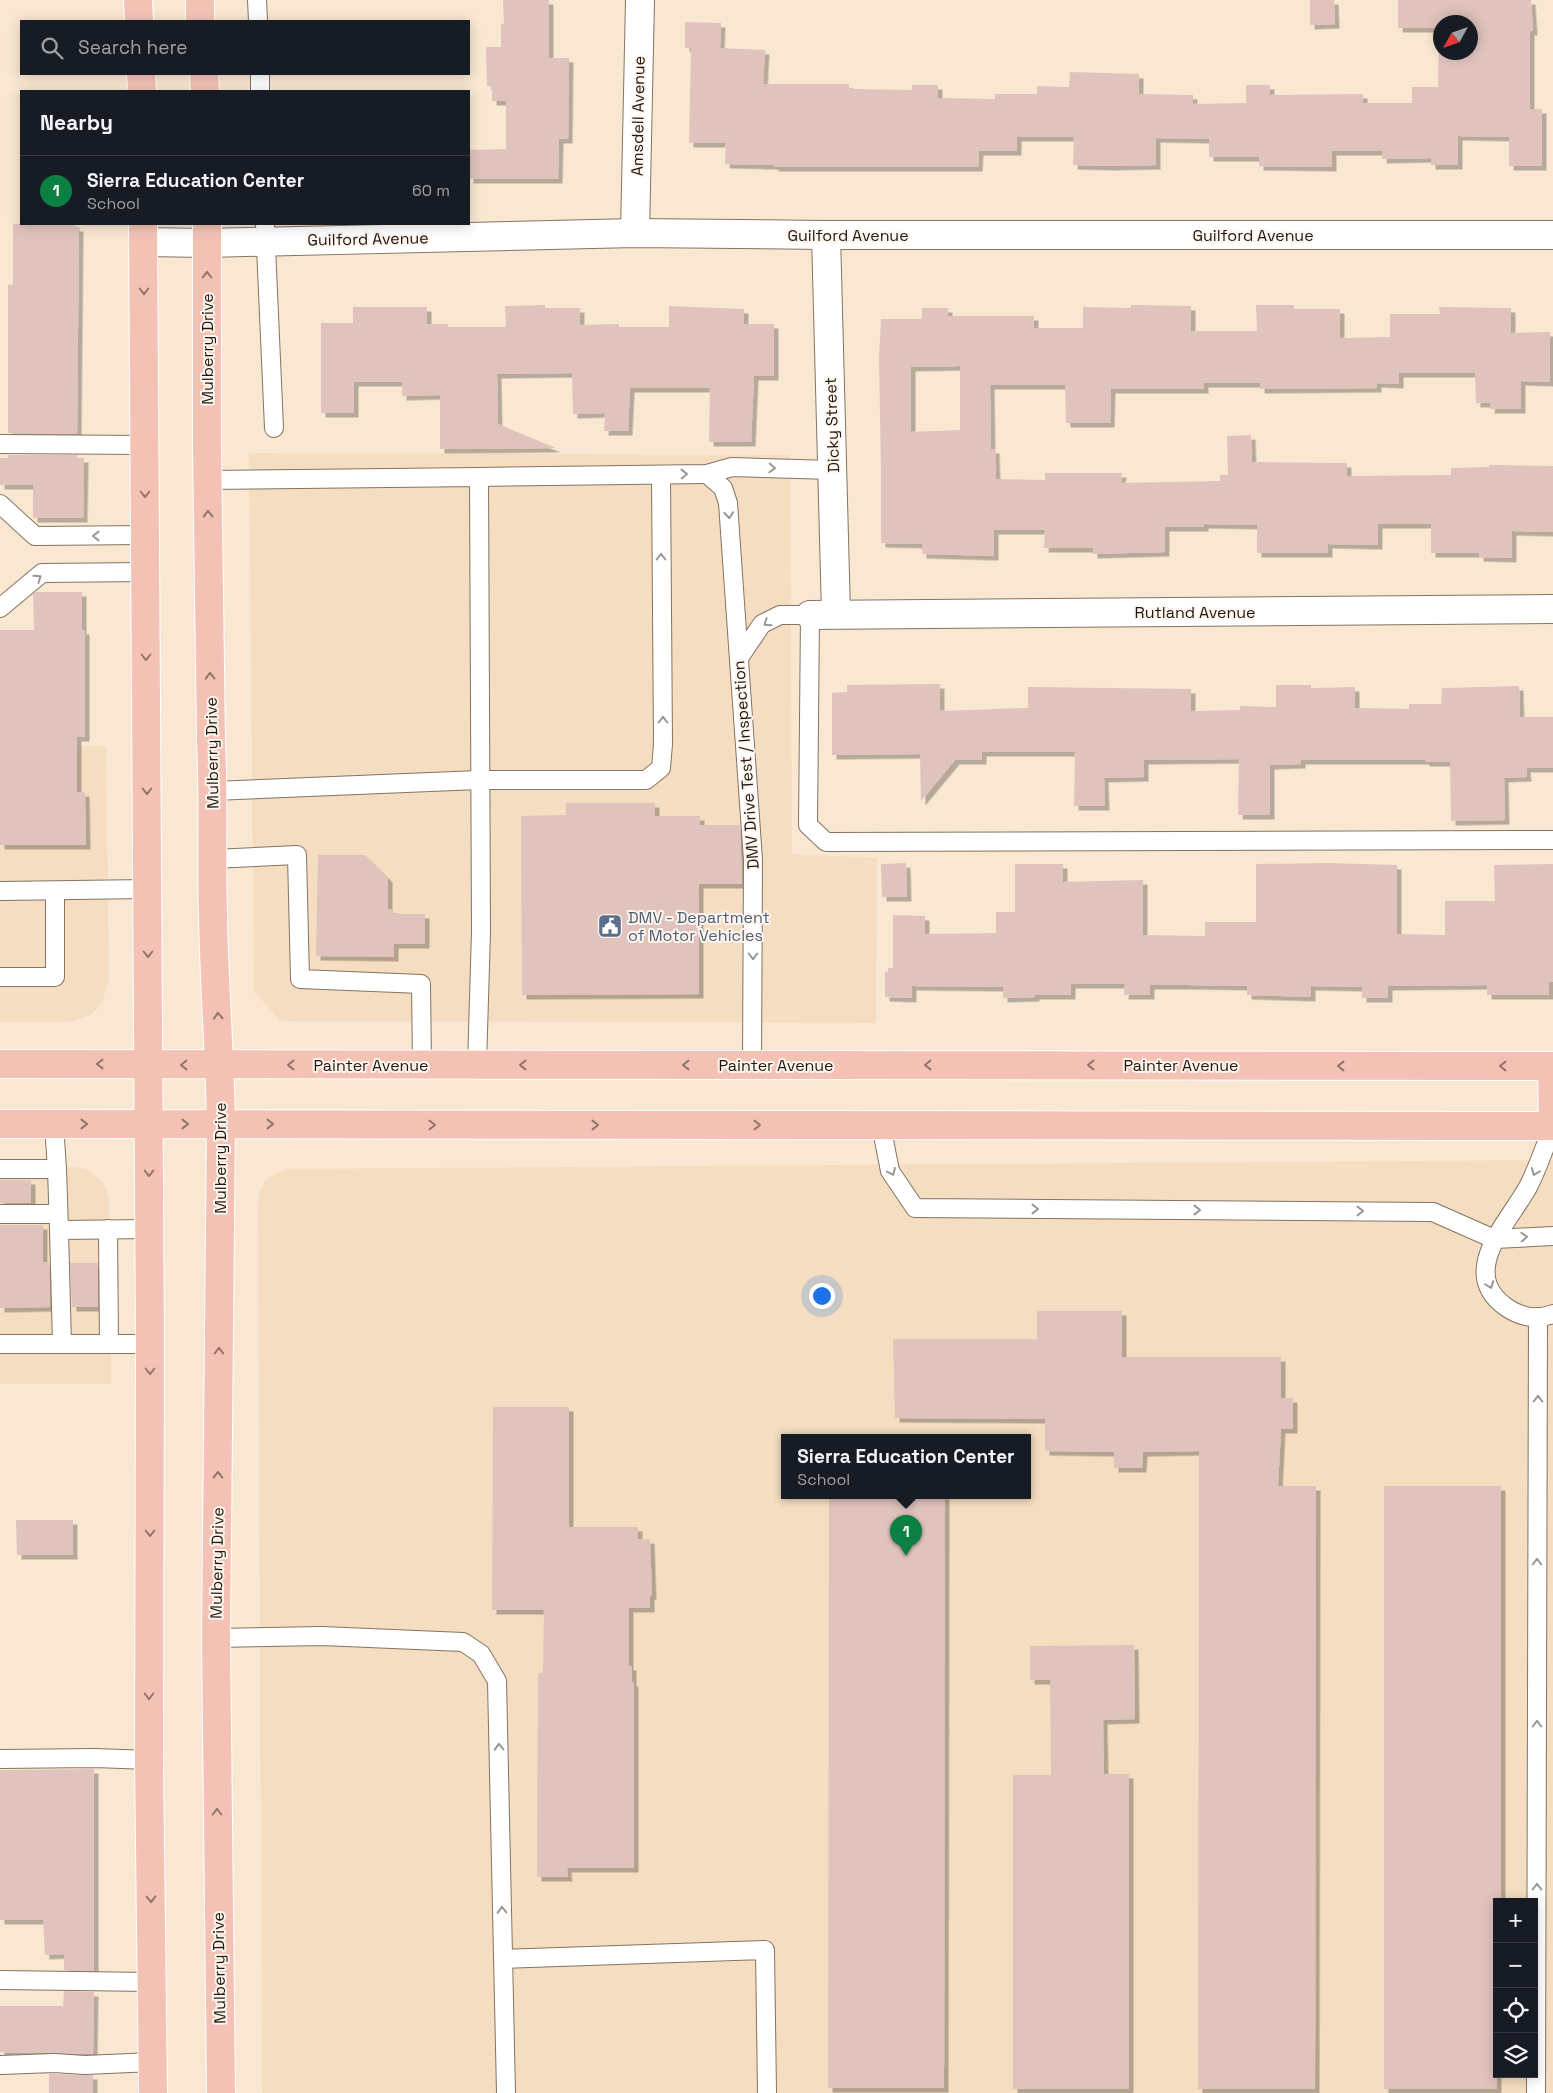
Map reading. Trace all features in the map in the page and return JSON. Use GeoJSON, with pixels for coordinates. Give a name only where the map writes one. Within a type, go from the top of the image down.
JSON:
{"type":"FeatureCollection","features":[{"type":"Feature","properties":{"kind":"main road"},"geometry":{"type":"LineString","coordinates":[[138,0],[139,20]]}},
{"type":"Feature","properties":{"kind":"main road"},"geometry":{"type":"LineString","coordinates":[[200,0],[200,20]]}},
{"type":"Feature","properties":{"kind":"main road"},"geometry":{"type":"LineString","coordinates":[[141,75],[142,90]]}},
{"type":"Feature","properties":{"kind":"main road"},"geometry":{"type":"LineString","coordinates":[[204,75],[205,90]]}},
{"type":"Feature","properties":{"kind":"main road"},"geometry":{"type":"LineString","coordinates":[[143,233],[150,1229],[149,1760],[154,2093]]}},
{"type":"Feature","properties":{"kind":"main road","name":"Mulberry Drive"},"geometry":{"type":"LineString","coordinates":[[207,233],[211,742],[214,791],[213,914],[221,1124],[216,1638],[221,2093]]}},
{"type":"Feature","properties":{"kind":"main road","name":"Painter Avenue"},"geometry":{"type":"LineString","coordinates":[[0,1064],[1552,1066]]}},
{"type":"Feature","properties":{"kind":"main road"},"geometry":{"type":"LineString","coordinates":[[0,1124],[1553,1127],[1552,1066]]}},
{"type":"Feature","properties":{"kind":"street","name":"Amsdell Avenue"},"geometry":{"type":"LineString","coordinates":[[635,233],[640,0]]}},
{"type":"Feature","properties":{"kind":"street","name":"Guilford Avenue"},"geometry":{"type":"LineString","coordinates":[[143,233],[1553,235]]}},
{"type":"Feature","properties":{"kind":"street","name":"Dicky Street"},"geometry":{"type":"LineString","coordinates":[[823,615],[833,470],[826,235]]}},
{"type":"Feature","properties":{"kind":"street","name":"Rutland Avenue"},"geometry":{"type":"LineString","coordinates":[[823,615],[1553,609]]}},
{"type":"Feature","properties":{"kind":"lane"},"geometry":{"type":"LineString","coordinates":[[257,0],[258,20]]}},
{"type":"Feature","properties":{"kind":"lane"},"geometry":{"type":"LineString","coordinates":[[260,75],[260,90]]}},
{"type":"Feature","properties":{"kind":"lane"},"geometry":{"type":"LineString","coordinates":[[265,233],[274,428]]}},
{"type":"Feature","properties":{"kind":"lane"},"geometry":{"type":"LineString","coordinates":[[0,444],[144,445]]}},
{"type":"Feature","properties":{"kind":"lane"},"geometry":{"type":"LineString","coordinates":[[208,480],[707,474],[732,467],[833,470]]}},
{"type":"Feature","properties":{"kind":"lane","name":"DMV Drive Test / Inspection"},"geometry":{"type":"LineString","coordinates":[[707,474],[723,488],[728,503],[753,860],[752,1065]]}},
{"type":"Feature","properties":{"kind":"lane"},"geometry":{"type":"LineString","coordinates":[[214,791],[479,780],[646,780],[661,768],[663,744],[661,475]]}},
{"type":"Feature","properties":{"kind":"lane"},"geometry":{"type":"LineString","coordinates":[[477,1065],[481,932],[479,477]]}},
{"type":"Feature","properties":{"kind":"lane"},"geometry":{"type":"LineString","coordinates":[[0,504],[35,536],[145,535]]}},
{"type":"Feature","properties":{"kind":"lane"},"geometry":{"type":"LineString","coordinates":[[0,608],[42,573],[146,572]]}},
{"type":"Feature","properties":{"kind":"lane"},"geometry":{"type":"LineString","coordinates":[[738,658],[762,624],[780,615],[823,615],[808,825],[826,842],[1553,840]]}},
{"type":"Feature","properties":{"kind":"lane"},"geometry":{"type":"LineString","coordinates":[[213,859],[297,855],[300,979],[421,984],[422,1065]]}},
{"type":"Feature","properties":{"kind":"lane"},"geometry":{"type":"LineString","coordinates":[[0,891],[147,889]]}},
{"type":"Feature","properties":{"kind":"lane"},"geometry":{"type":"LineString","coordinates":[[0,976],[55,977],[56,891]]}},
{"type":"Feature","properties":{"kind":"lane"},"geometry":{"type":"LineString","coordinates":[[54,1124],[62,1344]]}},
{"type":"Feature","properties":{"kind":"lane"},"geometry":{"type":"LineString","coordinates":[[881,1125],[890,1171],[915,1208],[1433,1212],[1494,1239],[1553,1236]]}},
{"type":"Feature","properties":{"kind":"lane"},"geometry":{"type":"LineString","coordinates":[[1536,2093],[1545,1315],[1528,1317],[1513,1312],[1499,1302],[1489,1288],[1485,1271],[1487,1254],[1494,1239],[1518,1206],[1530,1183],[1553,1127]]}},
{"type":"Feature","properties":{"kind":"lane"},"geometry":{"type":"LineString","coordinates":[[0,1169],[57,1169]]}},
{"type":"Feature","properties":{"kind":"lane"},"geometry":{"type":"LineString","coordinates":[[0,1214],[108,1229],[150,1229]]}},
{"type":"Feature","properties":{"kind":"lane"},"geometry":{"type":"LineString","coordinates":[[108,1229],[109,1344]]}},
{"type":"Feature","properties":{"kind":"lane"},"geometry":{"type":"LineString","coordinates":[[0,1344],[150,1344]]}},
{"type":"Feature","properties":{"kind":"lane"},"geometry":{"type":"LineString","coordinates":[[216,1638],[322,1636],[463,1642],[481,1654],[498,1681],[506,2093]]}},
{"type":"Feature","properties":{"kind":"lane"},"geometry":{"type":"LineString","coordinates":[[0,1759],[96,1758],[149,1760]]}},
{"type":"Feature","properties":{"kind":"lane"},"geometry":{"type":"LineString","coordinates":[[503,1958],[765,1950],[767,2093]]}},
{"type":"Feature","properties":{"kind":"lane"},"geometry":{"type":"LineString","coordinates":[[0,1980],[152,1982]]}},
{"type":"Feature","properties":{"kind":"lane"},"geometry":{"type":"LineString","coordinates":[[0,2065],[54,2063],[85,2065],[153,2062]]}},
{"type":"Feature","properties":{"kind":"shaded area"},"geometry":{"type":"Polygon","coordinates":[[[249,453],[790,455],[792,854],[877,858],[876,1023],[281,1021],[254,992],[249,453]]]}},
{"type":"Feature","properties":{"kind":"shaded area"},"geometry":{"type":"Polygon","coordinates":[[[0,745],[106,746],[109,979],[102,1002],[91,1015],[68,1022],[0,1022],[0,745]]]}},
{"type":"Feature","properties":{"kind":"shaded area"},"geometry":{"type":"Polygon","coordinates":[[[1553,1160],[1553,2093],[262,2093],[258,1211],[259,1192],[265,1181],[285,1169],[1553,1160]]]}},
{"type":"Feature","properties":{"kind":"shaded area"},"geometry":{"type":"Polygon","coordinates":[[[0,1167],[76,1167],[88,1170],[104,1183],[109,1199],[111,1384],[0,1384],[0,1167]]]}},
{"type":"Feature","properties":{"kind":"building"},"geometry":{"type":"Polygon","coordinates":[[[503,0],[549,0],[549,58],[569,58],[568,139],[559,139],[558,179],[470,179],[470,150],[506,149],[506,101],[492,101],[492,86],[487,86],[486,47],[501,47],[501,24],[504,24],[503,0]]]}},
{"type":"Feature","properties":{"kind":"building"},"geometry":{"type":"Polygon","coordinates":[[[1310,0],[1334,0],[1335,24],[1310,25],[1310,0]]]}},
{"type":"Feature","properties":{"kind":"building"},"geometry":{"type":"Polygon","coordinates":[[[1398,0],[1531,0],[1533,31],[1530,31],[1530,109],[1542,109],[1542,166],[1509,166],[1509,137],[1458,136],[1458,165],[1431,165],[1431,158],[1382,159],[1382,151],[1332,151],[1332,167],[1259,166],[1259,157],[1209,157],[1209,139],[1156,138],[1156,165],[1108,166],[1073,165],[1074,137],[1017,137],[1017,151],[979,151],[978,167],[774,167],[774,165],[725,164],[726,143],[689,143],[691,48],[685,48],[685,22],[721,23],[720,48],[765,50],[763,84],[849,84],[849,89],[912,90],[912,85],[938,85],[938,98],[995,99],[995,94],[1037,94],[1037,86],[1069,87],[1070,72],[1139,74],[1139,94],[1193,95],[1193,104],[1246,103],[1246,85],[1270,85],[1270,95],[1363,94],[1363,103],[1412,103],[1412,87],[1438,87],[1438,60],[1478,60],[1478,15],[1433,15],[1433,28],[1398,28],[1398,0]]]}},
{"type":"Feature","properties":{"kind":"building"},"geometry":{"type":"Polygon","coordinates":[[[13,224],[75,225],[75,227],[79,227],[77,434],[8,433],[8,285],[13,284],[13,224]]]}},
{"type":"Feature","properties":{"kind":"building"},"geometry":{"type":"Polygon","coordinates":[[[545,305],[545,308],[580,308],[580,325],[619,324],[619,327],[669,327],[669,306],[744,309],[744,324],[774,324],[774,376],[754,376],[751,442],[709,442],[710,388],[630,388],[628,431],[604,431],[605,413],[573,414],[572,373],[497,374],[498,424],[556,448],[440,449],[440,395],[402,396],[402,382],[354,382],[354,413],[321,413],[321,323],[353,323],[353,307],[427,307],[427,324],[448,324],[448,327],[506,327],[505,306],[545,305]]]}},
{"type":"Feature","properties":{"kind":"building"},"geometry":{"type":"Polygon","coordinates":[[[1131,305],[1191,306],[1191,331],[1257,331],[1256,305],[1294,305],[1294,309],[1340,309],[1340,338],[1390,337],[1390,314],[1440,314],[1439,307],[1511,308],[1511,333],[1550,332],[1550,382],[1521,381],[1521,409],[1490,409],[1491,403],[1476,403],[1475,373],[1399,373],[1399,384],[1377,383],[1377,388],[1260,389],[1260,383],[1204,383],[1204,389],[1111,389],[1110,423],[1066,423],[1065,385],[990,385],[991,449],[995,449],[996,479],[1045,480],[1045,473],[1122,473],[1121,483],[1220,481],[1220,475],[1228,475],[1227,436],[1251,435],[1252,462],[1347,463],[1347,476],[1451,475],[1451,468],[1489,467],[1489,465],[1553,466],[1553,532],[1512,531],[1512,558],[1479,557],[1479,553],[1431,553],[1431,524],[1378,524],[1378,545],[1328,544],[1328,553],[1257,553],[1257,525],[1204,524],[1204,527],[1165,527],[1165,552],[1093,554],[1093,548],[1044,548],[1045,530],[994,530],[994,556],[922,554],[922,544],[881,543],[879,357],[881,319],[922,319],[922,308],[948,308],[948,316],[1034,316],[1034,328],[1083,328],[1083,307],[1131,308],[1131,305]],[[960,366],[911,367],[911,432],[960,430],[960,366]]]}},
{"type":"Feature","properties":{"kind":"building"},"geometry":{"type":"Polygon","coordinates":[[[8,455],[77,455],[77,458],[84,458],[83,518],[33,518],[33,485],[0,485],[0,458],[8,458],[8,455]]]}},
{"type":"Feature","properties":{"kind":"building"},"geometry":{"type":"Polygon","coordinates":[[[36,592],[82,592],[82,630],[85,630],[85,737],[77,737],[77,792],[85,792],[86,845],[0,845],[0,630],[34,630],[33,594],[36,592]]]}},
{"type":"Feature","properties":{"kind":"building"},"geometry":{"type":"Polygon","coordinates":[[[940,684],[940,711],[1028,708],[1028,687],[1191,689],[1191,711],[1240,710],[1240,706],[1276,707],[1276,685],[1311,685],[1311,688],[1355,687],[1355,708],[1409,709],[1409,704],[1441,704],[1442,688],[1519,686],[1520,717],[1553,717],[1553,768],[1526,768],[1527,777],[1504,778],[1505,820],[1451,821],[1450,762],[1425,762],[1425,760],[1301,760],[1301,764],[1270,765],[1270,815],[1238,815],[1239,759],[1144,760],[1144,777],[1104,778],[1105,806],[1074,806],[1075,752],[982,752],[982,760],[955,760],[921,801],[920,754],[832,755],[832,693],[847,692],[847,685],[940,684]]]}},
{"type":"Feature","properties":{"kind":"building","name":"DMV - Department of Motor Vehicles"},"geometry":{"type":"Polygon","coordinates":[[[566,803],[655,803],[655,816],[700,816],[700,825],[740,825],[742,884],[699,884],[699,994],[522,995],[521,816],[566,815],[566,803]]]}},
{"type":"Feature","properties":{"kind":"building"},"geometry":{"type":"Polygon","coordinates":[[[318,855],[365,855],[388,878],[388,909],[393,909],[393,914],[425,914],[425,944],[394,944],[394,957],[316,956],[318,855]]]}},
{"type":"Feature","properties":{"kind":"building"},"geometry":{"type":"Polygon","coordinates":[[[906,863],[907,897],[882,897],[881,864],[906,863]]]}},
{"type":"Feature","properties":{"kind":"building"},"geometry":{"type":"Polygon","coordinates":[[[1329,863],[1397,865],[1397,934],[1445,935],[1445,901],[1495,901],[1494,865],[1553,864],[1553,982],[1549,982],[1549,995],[1487,995],[1487,985],[1388,986],[1388,998],[1362,998],[1362,987],[1311,986],[1311,997],[1247,995],[1247,986],[1150,985],[1150,995],[1124,995],[1125,984],[1071,984],[1071,995],[1035,995],[1035,997],[1003,998],[1003,987],[912,986],[912,998],[885,997],[885,972],[888,972],[888,968],[893,968],[893,915],[925,916],[925,934],[996,933],[996,912],[1015,912],[1015,864],[1063,864],[1063,882],[1143,880],[1143,935],[1205,936],[1205,922],[1256,922],[1256,864],[1329,863]]]}},
{"type":"Feature","properties":{"kind":"building"},"geometry":{"type":"Polygon","coordinates":[[[0,1180],[31,1180],[31,1203],[0,1203],[0,1180]]]}},
{"type":"Feature","properties":{"kind":"building"},"geometry":{"type":"Polygon","coordinates":[[[0,1225],[43,1225],[43,1262],[49,1262],[50,1307],[0,1308],[0,1225]]]}},
{"type":"Feature","properties":{"kind":"building"},"geometry":{"type":"Polygon","coordinates":[[[70,1263],[98,1263],[98,1307],[72,1307],[70,1263]]]}},
{"type":"Feature","properties":{"kind":"building"},"geometry":{"type":"Polygon","coordinates":[[[1037,1311],[1122,1311],[1122,1357],[1281,1357],[1281,1398],[1293,1398],[1293,1429],[1281,1429],[1278,1486],[1316,1486],[1315,2089],[1198,2089],[1199,1451],[1143,1452],[1142,1468],[1114,1468],[1114,1452],[1045,1451],[1045,1419],[895,1418],[893,1339],[1037,1339],[1037,1311]]]}},
{"type":"Feature","properties":{"kind":"building"},"geometry":{"type":"Polygon","coordinates":[[[493,1407],[569,1407],[569,1527],[638,1527],[638,1539],[650,1539],[652,1596],[650,1595],[650,1608],[629,1608],[629,1666],[632,1666],[632,1682],[634,1682],[634,1868],[567,1868],[568,1877],[537,1877],[538,1673],[543,1673],[544,1610],[492,1610],[493,1407]]]}},
{"type":"Feature","properties":{"kind":"building"},"geometry":{"type":"Polygon","coordinates":[[[1384,1486],[1501,1486],[1501,1898],[1493,1898],[1493,2078],[1497,2078],[1497,2089],[1384,2089],[1384,1486]]]}},
{"type":"Feature","properties":{"kind":"building"},"geometry":{"type":"Polygon","coordinates":[[[829,1499],[945,1499],[944,2088],[828,2088],[829,1499]]]}},
{"type":"Feature","properties":{"kind":"building"},"geometry":{"type":"Polygon","coordinates":[[[16,1520],[73,1520],[73,1555],[17,1555],[16,1520]]]}},
{"type":"Feature","properties":{"kind":"building"},"geometry":{"type":"Polygon","coordinates":[[[1134,1645],[1135,1719],[1103,1720],[1104,1774],[1129,1774],[1129,2089],[1013,2089],[1013,1775],[1051,1775],[1050,1680],[1030,1680],[1030,1646],[1134,1645]]]}},
{"type":"Feature","properties":{"kind":"building"},"geometry":{"type":"Polygon","coordinates":[[[94,1769],[94,1971],[64,1970],[64,1954],[45,1955],[43,1920],[0,1920],[0,1770],[94,1769]]]}},
{"type":"Feature","properties":{"kind":"building"},"geometry":{"type":"Polygon","coordinates":[[[64,1991],[94,1992],[93,2054],[0,2052],[0,2006],[63,2006],[64,1991]]]}},
{"type":"Feature","properties":{"kind":"building"},"geometry":{"type":"Polygon","coordinates":[[[49,2074],[93,2075],[93,2093],[49,2093],[49,2074]]]}},
{"type":"Feature","properties":{"kind":"place","name":"DMV - Department of Motor Vehicles"},"geometry":{"type":"Point","coordinates":[610,926]}},
{"type":"Feature","properties":{"kind":"place","name":"Sierra Education Center"},"geometry":{"type":"Point","coordinates":[906,1556]}}]}
